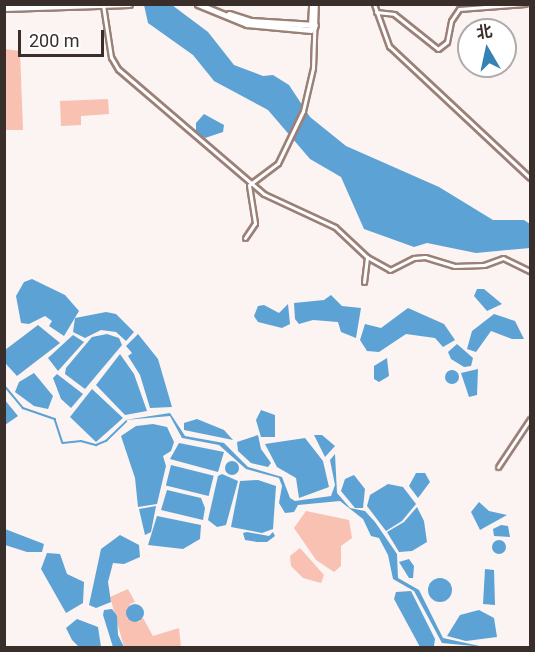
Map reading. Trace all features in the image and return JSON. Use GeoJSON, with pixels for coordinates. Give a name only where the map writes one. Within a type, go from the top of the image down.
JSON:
{"type":"FeatureCollection","features":[{"type":"Feature","properties":{"kind":"street"},"geometry":{"type":"LineString","coordinates":[[4,7],[31,4]]}},
{"type":"Feature","properties":{"kind":"street"},"geometry":{"type":"LineString","coordinates":[[4,7],[129,4]]}},
{"type":"Feature","properties":{"kind":"street"},"geometry":{"type":"LineString","coordinates":[[198,4],[247,24],[313,27]]}},
{"type":"Feature","properties":{"kind":"street"},"geometry":{"type":"LineString","coordinates":[[205,4],[251,21],[313,27]]}},
{"type":"Feature","properties":{"kind":"street"},"geometry":{"type":"LineString","coordinates":[[251,182],[278,163],[303,111],[313,68],[313,4]]}},
{"type":"Feature","properties":{"kind":"street"},"geometry":{"type":"LineString","coordinates":[[374,4],[389,46],[531,178]]}},
{"type":"Feature","properties":{"kind":"street"},"geometry":{"type":"LineString","coordinates":[[376,12],[394,14],[438,49],[447,42],[451,21],[459,9],[525,4]]}},
{"type":"Feature","properties":{"kind":"street"},"geometry":{"type":"LineString","coordinates":[[103,5],[111,57],[118,69],[264,194],[335,227],[367,257],[390,270],[414,258],[425,257],[454,266],[484,265],[503,258],[531,271]]}},
{"type":"Feature","properties":{"kind":"street"},"geometry":{"type":"LineString","coordinates":[[245,238],[255,223],[251,182]]}},
{"type":"Feature","properties":{"kind":"street"},"geometry":{"type":"LineString","coordinates":[[364,282],[367,257]]}},
{"type":"Feature","properties":{"kind":"street"},"geometry":{"type":"LineString","coordinates":[[498,467],[531,418]]}},
{"type":"Feature","properties":{"kind":"shaded area"},"geometry":{"type":"Polygon","coordinates":[[[5,49],[20,51],[23,130],[5,130],[5,49]]]}},
{"type":"Feature","properties":{"kind":"shaded area"},"geometry":{"type":"Polygon","coordinates":[[[108,99],[109,114],[81,116],[81,125],[61,126],[60,101],[108,99]]]}},
{"type":"Feature","properties":{"kind":"shaded area"},"geometry":{"type":"Polygon","coordinates":[[[306,511],[349,520],[352,538],[341,546],[341,566],[334,572],[316,560],[294,528],[306,511]]]}},
{"type":"Feature","properties":{"kind":"shaded area"},"geometry":{"type":"Polygon","coordinates":[[[300,548],[324,575],[321,583],[303,578],[291,566],[290,556],[300,548]]]}},
{"type":"Feature","properties":{"kind":"shaded area"},"geometry":{"type":"Polygon","coordinates":[[[128,589],[135,602],[130,604],[127,618],[139,622],[143,618],[153,636],[179,628],[181,647],[124,647],[110,597],[128,589]]]}},
{"type":"Feature","properties":{"kind":"water"},"geometry":{"type":"Polygon","coordinates":[[[144,5],[172,5],[208,32],[234,65],[263,76],[273,75],[289,85],[310,117],[346,146],[439,187],[493,220],[524,220],[530,224],[530,248],[476,253],[427,243],[414,247],[364,229],[341,177],[310,159],[268,110],[214,81],[193,55],[148,23],[144,5]]]}},
{"type":"Feature","properties":{"kind":"water"},"geometry":{"type":"Polygon","coordinates":[[[204,114],[224,125],[223,132],[205,138],[196,132],[196,123],[204,114]]]}},
{"type":"Feature","properties":{"kind":"water"},"geometry":{"type":"Polygon","coordinates":[[[32,279],[65,295],[79,311],[64,336],[49,326],[52,321],[45,316],[29,324],[21,323],[16,296],[24,282],[32,279]]]}},
{"type":"Feature","properties":{"kind":"water"},"geometry":{"type":"Polygon","coordinates":[[[477,289],[484,289],[502,304],[487,311],[474,296],[477,289]]]}},
{"type":"Feature","properties":{"kind":"water"},"geometry":{"type":"Polygon","coordinates":[[[331,295],[342,306],[361,308],[356,338],[341,332],[338,322],[313,320],[299,324],[295,319],[294,303],[324,300],[331,295]]]}},
{"type":"Feature","properties":{"kind":"water"},"geometry":{"type":"Polygon","coordinates":[[[288,304],[290,324],[282,328],[258,322],[254,316],[258,306],[264,305],[279,313],[288,304]]]}},
{"type":"Feature","properties":{"kind":"water"},"geometry":{"type":"Polygon","coordinates":[[[408,308],[444,324],[455,340],[443,347],[435,338],[406,334],[379,352],[367,351],[360,340],[365,324],[381,328],[408,308]]]}},
{"type":"Feature","properties":{"kind":"water"},"geometry":{"type":"Polygon","coordinates":[[[106,312],[116,314],[134,332],[126,341],[116,332],[101,330],[85,338],[73,332],[75,318],[106,312]]]}},
{"type":"Feature","properties":{"kind":"water"},"geometry":{"type":"Polygon","coordinates":[[[494,314],[515,321],[524,339],[512,339],[491,331],[476,352],[467,349],[472,331],[494,314]]]}},
{"type":"Feature","properties":{"kind":"water"},"geometry":{"type":"Polygon","coordinates":[[[38,325],[60,343],[17,376],[6,364],[5,350],[38,325]]]}},
{"type":"Feature","properties":{"kind":"water"},"geometry":{"type":"Polygon","coordinates":[[[107,334],[119,338],[122,345],[85,389],[65,374],[66,368],[92,337],[107,334]]]}},
{"type":"Feature","properties":{"kind":"water"},"geometry":{"type":"Polygon","coordinates":[[[138,334],[158,359],[172,407],[150,408],[140,375],[128,356],[132,353],[126,346],[138,334]]]}},
{"type":"Feature","properties":{"kind":"water"},"geometry":{"type":"Polygon","coordinates":[[[73,335],[84,342],[58,371],[48,358],[73,335]]]}},
{"type":"Feature","properties":{"kind":"water"},"geometry":{"type":"Polygon","coordinates":[[[457,344],[473,358],[471,366],[464,367],[451,359],[448,352],[457,344]]]}},
{"type":"Feature","properties":{"kind":"water"},"geometry":{"type":"Polygon","coordinates":[[[120,354],[134,374],[147,411],[125,415],[96,385],[120,354]]]}},
{"type":"Feature","properties":{"kind":"water"},"geometry":{"type":"Polygon","coordinates":[[[387,358],[389,376],[379,382],[374,379],[374,366],[387,358]]]}},
{"type":"Feature","properties":{"kind":"water"},"geometry":{"type":"Polygon","coordinates":[[[478,369],[477,395],[469,397],[461,373],[478,369]]]}},
{"type":"Feature","properties":{"kind":"water"},"geometry":{"type":"Polygon","coordinates":[[[452,370],[457,372],[459,377],[457,382],[452,384],[447,382],[445,377],[447,372],[452,370]]]}},
{"type":"Feature","properties":{"kind":"water"},"geometry":{"type":"Polygon","coordinates":[[[34,373],[53,396],[48,409],[34,406],[15,392],[19,382],[34,373]]]}},
{"type":"Feature","properties":{"kind":"water"},"geometry":{"type":"Polygon","coordinates":[[[57,374],[83,394],[71,408],[61,399],[53,378],[57,374]]]}},
{"type":"Feature","properties":{"kind":"water"},"geometry":{"type":"Polygon","coordinates":[[[92,389],[123,418],[96,442],[70,417],[92,389]]]}},
{"type":"Feature","properties":{"kind":"water"},"geometry":{"type":"Polygon","coordinates":[[[4,399],[18,416],[5,425],[4,425],[4,399]]]}},
{"type":"Feature","properties":{"kind":"water"},"geometry":{"type":"Polygon","coordinates":[[[261,410],[275,415],[275,437],[261,437],[256,420],[261,410]]]}},
{"type":"Feature","properties":{"kind":"water"},"geometry":{"type":"Polygon","coordinates":[[[170,413],[185,436],[224,443],[248,467],[282,477],[290,498],[295,501],[331,496],[335,485],[330,460],[335,454],[337,493],[350,508],[365,511],[375,522],[397,554],[398,578],[419,590],[443,638],[484,647],[442,643],[414,591],[393,579],[388,555],[379,538],[371,536],[363,519],[340,501],[298,505],[294,512],[285,513],[279,503],[282,486],[279,478],[246,469],[219,445],[182,438],[170,416],[125,420],[170,413]]]}},
{"type":"Feature","properties":{"kind":"water"},"geometry":{"type":"Polygon","coordinates":[[[197,419],[224,430],[233,440],[184,430],[184,423],[197,419]]]}},
{"type":"Feature","properties":{"kind":"water"},"geometry":{"type":"Polygon","coordinates":[[[153,424],[167,427],[174,442],[171,451],[163,456],[166,466],[157,504],[138,507],[135,478],[121,436],[136,426],[153,424]]]}},
{"type":"Feature","properties":{"kind":"water"},"geometry":{"type":"Polygon","coordinates":[[[258,435],[261,449],[271,463],[268,467],[251,463],[238,451],[237,442],[258,435]]]}},
{"type":"Feature","properties":{"kind":"water"},"geometry":{"type":"Polygon","coordinates":[[[314,435],[322,435],[335,446],[325,457],[314,435]]]}},
{"type":"Feature","properties":{"kind":"water"},"geometry":{"type":"Polygon","coordinates":[[[305,438],[323,461],[329,487],[299,498],[296,478],[277,467],[265,444],[305,438]]]}},
{"type":"Feature","properties":{"kind":"water"},"geometry":{"type":"Polygon","coordinates":[[[179,443],[224,452],[218,472],[170,459],[179,443]]]}},
{"type":"Feature","properties":{"kind":"water"},"geometry":{"type":"Polygon","coordinates":[[[232,461],[237,463],[239,468],[237,473],[232,475],[227,473],[225,468],[227,463],[232,461]]]}},
{"type":"Feature","properties":{"kind":"water"},"geometry":{"type":"Polygon","coordinates":[[[171,465],[214,476],[209,496],[166,485],[171,465]]]}},
{"type":"Feature","properties":{"kind":"water"},"geometry":{"type":"Polygon","coordinates":[[[416,473],[425,473],[430,482],[418,498],[409,486],[416,473]]]}},
{"type":"Feature","properties":{"kind":"water"},"geometry":{"type":"Polygon","coordinates":[[[222,474],[238,481],[226,525],[217,527],[208,520],[218,476],[222,474]]]}},
{"type":"Feature","properties":{"kind":"water"},"geometry":{"type":"Polygon","coordinates":[[[354,475],[365,489],[363,508],[355,508],[341,491],[345,479],[354,475]]]}},
{"type":"Feature","properties":{"kind":"water"},"geometry":{"type":"Polygon","coordinates":[[[258,480],[276,486],[273,529],[262,533],[231,527],[240,481],[258,480]]]}},
{"type":"Feature","properties":{"kind":"water"},"geometry":{"type":"Polygon","coordinates":[[[388,484],[403,487],[416,504],[402,521],[386,531],[367,506],[370,495],[388,484]]]}},
{"type":"Feature","properties":{"kind":"water"},"geometry":{"type":"Polygon","coordinates":[[[167,490],[201,498],[205,508],[203,520],[161,510],[167,490]]]}},
{"type":"Feature","properties":{"kind":"water"},"geometry":{"type":"Polygon","coordinates":[[[479,502],[489,511],[507,515],[480,530],[471,512],[479,502]]]}},
{"type":"Feature","properties":{"kind":"water"},"geometry":{"type":"Polygon","coordinates":[[[156,506],[151,532],[145,535],[139,509],[156,506]]]}},
{"type":"Feature","properties":{"kind":"water"},"geometry":{"type":"Polygon","coordinates":[[[417,507],[424,521],[427,542],[412,551],[399,552],[387,532],[404,522],[417,507]]]}},
{"type":"Feature","properties":{"kind":"water"},"geometry":{"type":"Polygon","coordinates":[[[157,516],[201,525],[200,539],[183,549],[148,545],[157,516]]]}},
{"type":"Feature","properties":{"kind":"water"},"geometry":{"type":"Polygon","coordinates":[[[501,525],[508,526],[510,537],[494,536],[493,529],[501,525]]]}},
{"type":"Feature","properties":{"kind":"water"},"geometry":{"type":"Polygon","coordinates":[[[5,529],[44,544],[42,552],[27,552],[5,545],[5,529]]]}},
{"type":"Feature","properties":{"kind":"water"},"geometry":{"type":"Polygon","coordinates":[[[273,532],[275,536],[267,542],[257,542],[245,540],[243,533],[269,536],[273,532]]]}},
{"type":"Feature","properties":{"kind":"water"},"geometry":{"type":"Polygon","coordinates":[[[120,535],[139,545],[140,557],[124,564],[113,563],[108,582],[111,602],[96,608],[89,605],[101,549],[120,535]]]}},
{"type":"Feature","properties":{"kind":"water"},"geometry":{"type":"Polygon","coordinates":[[[496,540],[502,540],[506,547],[502,554],[496,554],[492,550],[492,544],[496,540]]]}},
{"type":"Feature","properties":{"kind":"water"},"geometry":{"type":"Polygon","coordinates":[[[47,553],[60,554],[67,574],[84,582],[83,603],[66,613],[41,569],[47,553]]]}},
{"type":"Feature","properties":{"kind":"water"},"geometry":{"type":"Polygon","coordinates":[[[409,559],[414,566],[413,578],[409,578],[399,562],[409,559]]]}},
{"type":"Feature","properties":{"kind":"water"},"geometry":{"type":"Polygon","coordinates":[[[485,569],[494,570],[495,605],[483,604],[485,569]]]}},
{"type":"Feature","properties":{"kind":"water"},"geometry":{"type":"Polygon","coordinates":[[[440,578],[445,579],[451,585],[451,595],[445,601],[440,602],[435,601],[429,595],[428,590],[429,585],[435,579],[440,578]]]}},
{"type":"Feature","properties":{"kind":"water"},"geometry":{"type":"Polygon","coordinates":[[[411,591],[435,639],[434,646],[420,647],[394,599],[396,592],[411,591]]]}},
{"type":"Feature","properties":{"kind":"water"},"geometry":{"type":"Polygon","coordinates":[[[135,604],[141,607],[144,613],[141,619],[135,622],[129,619],[126,613],[129,607],[135,604]]]}},
{"type":"Feature","properties":{"kind":"water"},"geometry":{"type":"Polygon","coordinates":[[[112,609],[117,616],[118,635],[124,647],[113,647],[103,615],[104,610],[112,609]]]}},
{"type":"Feature","properties":{"kind":"water"},"geometry":{"type":"Polygon","coordinates":[[[479,610],[494,618],[497,637],[466,641],[447,636],[460,615],[479,610]]]}},
{"type":"Feature","properties":{"kind":"water"},"geometry":{"type":"Polygon","coordinates":[[[77,619],[98,627],[101,647],[79,647],[72,640],[66,628],[77,619]]]}},
{"type":"Feature","properties":{"kind":"waterway"},"geometry":{"type":"LineString","coordinates":[[4,385],[23,408],[55,419],[63,443],[81,441],[96,445],[106,441],[126,422]]}}]}
